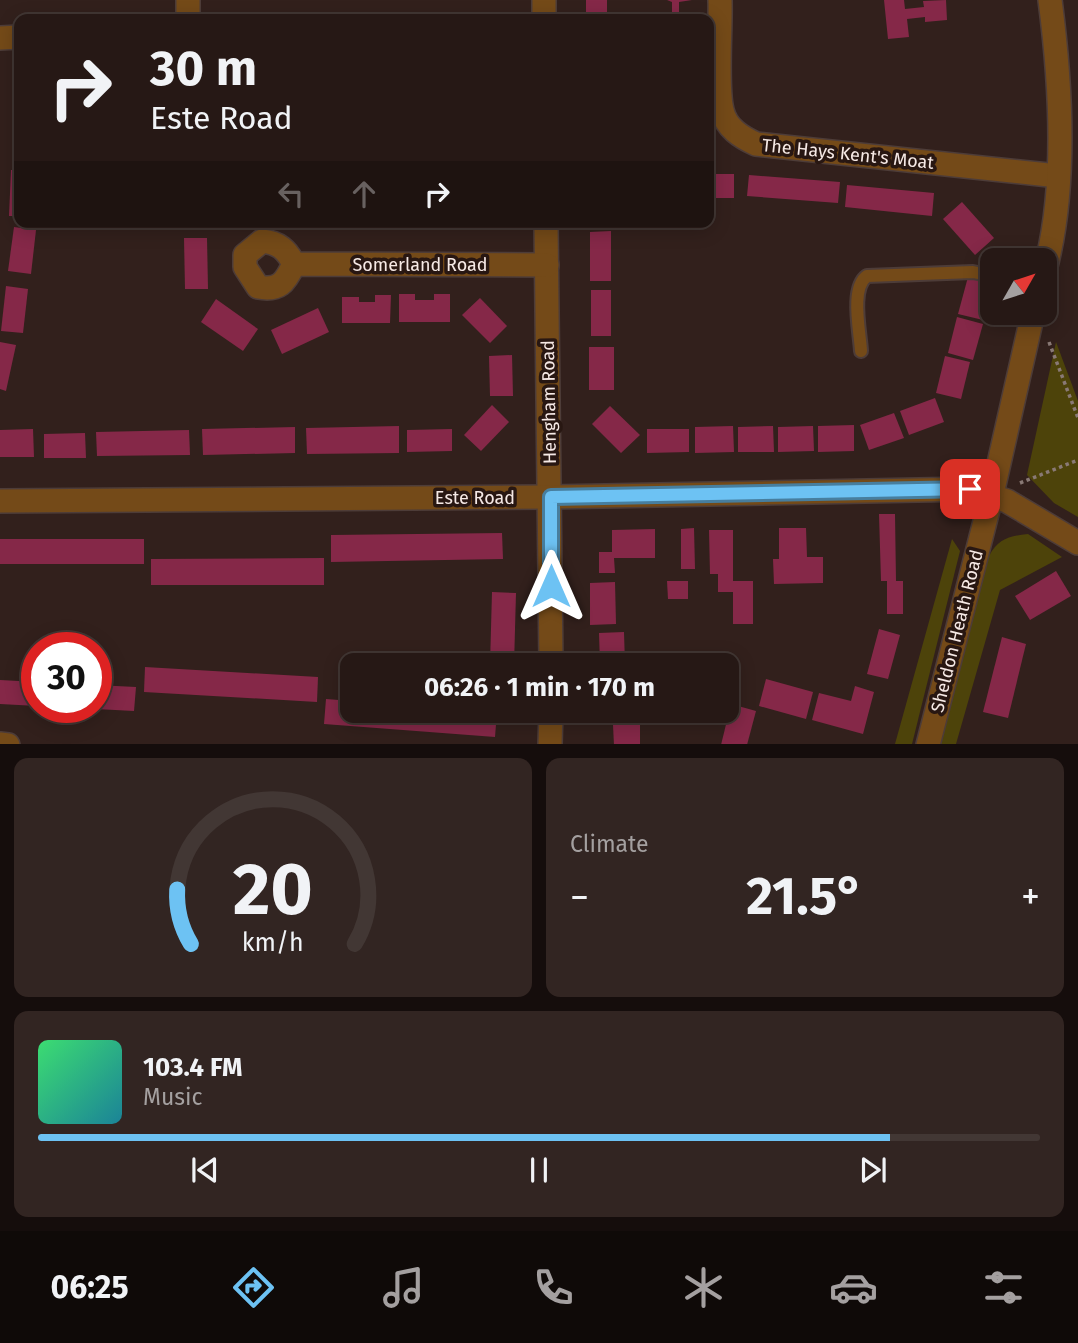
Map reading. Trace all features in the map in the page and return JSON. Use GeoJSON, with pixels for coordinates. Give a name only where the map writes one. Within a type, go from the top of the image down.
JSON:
{"type":"FeatureCollection","features":[{"type":"Feature","properties":{"kind":"street","name":"The Hays Kent's Moat"},"geometry":{"type":"LineString","coordinates":[[720,0],[722,110],[733,131],[756,145],[1058,176]]}},
{"type":"Feature","properties":{"kind":"street"},"geometry":{"type":"LineString","coordinates":[[1048,248],[1058,176],[1059,69],[1050,0]]}},
{"type":"Feature","properties":{"kind":"street","name":"Hengham Road"},"geometry":{"type":"LineString","coordinates":[[546,228],[551,653]]}},
{"type":"Feature","properties":{"kind":"street","name":"Somerland Road"},"geometry":{"type":"LineString","coordinates":[[294,264],[547,265]]}},
{"type":"Feature","properties":{"kind":"street","name":"Sheldon Heath Road"},"geometry":{"type":"LineString","coordinates":[[928,744],[992,494],[1030,326]]}},
{"type":"Feature","properties":{"kind":"street","name":"Este Road"},"geometry":{"type":"LineString","coordinates":[[0,501],[551,497],[970,489],[992,494]]}},
{"type":"Feature","properties":{"kind":"street"},"geometry":{"type":"LineString","coordinates":[[992,494],[1078,543]]}},
{"type":"Feature","properties":{"kind":"street"},"geometry":{"type":"LineString","coordinates":[[550,744],[551,723]]}},
{"type":"Feature","properties":{"kind":"street"},"geometry":{"type":"LineString","coordinates":[[0,744],[8,744]]}},
{"type":"Feature","properties":{"kind":"lane"},"geometry":{"type":"LineString","coordinates":[[861,351],[859,293],[860,282],[867,276],[980,273]]}},
{"type":"Feature","properties":{"kind":"path"},"geometry":{"type":"LineString","coordinates":[[1048,341],[1078,418]]}},
{"type":"Feature","properties":{"kind":"path"},"geometry":{"type":"LineString","coordinates":[[992,494],[1078,460]]}},
{"type":"Feature","properties":{"kind":"shaded area"},"geometry":{"type":"Polygon","coordinates":[[[1056,342],[1078,401],[1078,517],[1054,503],[1027,475],[1056,342]]]}},
{"type":"Feature","properties":{"kind":"shaded area"},"geometry":{"type":"Polygon","coordinates":[[[1028,534],[1062,557],[1000,590],[956,744],[937,744],[989,556],[1005,539],[1028,534]]]}},
{"type":"Feature","properties":{"kind":"shaded area"},"geometry":{"type":"Polygon","coordinates":[[[952,539],[960,551],[912,744],[895,744],[952,539]]]}},
{"type":"Feature","properties":{"kind":"building"},"geometry":{"type":"Polygon","coordinates":[[[586,0],[607,0],[607,14],[586,14],[586,0]]]}},
{"type":"Feature","properties":{"kind":"building"},"geometry":{"type":"Polygon","coordinates":[[[667,0],[692,0],[679,2],[679,14],[672,14],[672,2],[667,0]]]}},
{"type":"Feature","properties":{"kind":"building"},"geometry":{"type":"Polygon","coordinates":[[[884,0],[904,0],[905,9],[924,7],[923,1],[946,0],[947,20],[925,22],[925,17],[907,19],[909,37],[888,39],[884,0]]]}},
{"type":"Feature","properties":{"kind":"building"},"geometry":{"type":"Polygon","coordinates":[[[11,170],[14,170],[14,216],[9,216],[11,170]]]}},
{"type":"Feature","properties":{"kind":"building"},"geometry":{"type":"Polygon","coordinates":[[[714,174],[734,174],[734,198],[714,198],[714,174]]]}},
{"type":"Feature","properties":{"kind":"building"},"geometry":{"type":"Polygon","coordinates":[[[749,175],[840,182],[838,203],[747,196],[749,175]]]}},
{"type":"Feature","properties":{"kind":"building"},"geometry":{"type":"Polygon","coordinates":[[[847,185],[934,193],[932,216],[845,207],[847,185]]]}},
{"type":"Feature","properties":{"kind":"building"},"geometry":{"type":"Polygon","coordinates":[[[962,202],[994,238],[975,255],[943,219],[962,202]]]}},
{"type":"Feature","properties":{"kind":"building"},"geometry":{"type":"Polygon","coordinates":[[[14,227],[36,230],[31,274],[8,271],[14,227]]]}},
{"type":"Feature","properties":{"kind":"building"},"geometry":{"type":"Polygon","coordinates":[[[611,231],[611,281],[590,281],[590,232],[611,231]]]}},
{"type":"Feature","properties":{"kind":"building"},"geometry":{"type":"Polygon","coordinates":[[[184,238],[207,238],[208,289],[185,289],[184,238]]]}},
{"type":"Feature","properties":{"kind":"building"},"geometry":{"type":"Polygon","coordinates":[[[968,277],[980,280],[980,319],[958,314],[968,277]]]}},
{"type":"Feature","properties":{"kind":"building"},"geometry":{"type":"Polygon","coordinates":[[[6,286],[28,289],[23,333],[1,331],[6,286]]]}},
{"type":"Feature","properties":{"kind":"building"},"geometry":{"type":"Polygon","coordinates":[[[591,290],[611,290],[611,336],[591,336],[591,290]]]}},
{"type":"Feature","properties":{"kind":"building"},"geometry":{"type":"Polygon","coordinates":[[[399,294],[415,294],[415,300],[434,300],[434,294],[450,294],[450,322],[399,322],[399,294]]]}},
{"type":"Feature","properties":{"kind":"building"},"geometry":{"type":"Polygon","coordinates":[[[375,295],[391,295],[390,323],[342,323],[342,297],[359,297],[359,302],[375,302],[375,295]]]}},
{"type":"Feature","properties":{"kind":"building"},"geometry":{"type":"Polygon","coordinates":[[[480,298],[507,326],[490,343],[462,315],[480,298]]]}},
{"type":"Feature","properties":{"kind":"building"},"geometry":{"type":"Polygon","coordinates":[[[216,299],[258,329],[243,351],[201,322],[216,299]]]}},
{"type":"Feature","properties":{"kind":"building"},"geometry":{"type":"Polygon","coordinates":[[[318,308],[329,332],[282,354],[271,330],[318,308]]]}},
{"type":"Feature","properties":{"kind":"building"},"geometry":{"type":"Polygon","coordinates":[[[957,317],[982,326],[973,360],[948,353],[957,317]]]}},
{"type":"Feature","properties":{"kind":"building"},"geometry":{"type":"Polygon","coordinates":[[[0,342],[16,345],[6,391],[0,389],[0,342]]]}},
{"type":"Feature","properties":{"kind":"building"},"geometry":{"type":"Polygon","coordinates":[[[589,347],[614,347],[614,390],[589,390],[589,347]]]}},
{"type":"Feature","properties":{"kind":"building"},"geometry":{"type":"Polygon","coordinates":[[[512,355],[513,396],[490,396],[489,356],[512,355]]]}},
{"type":"Feature","properties":{"kind":"building"},"geometry":{"type":"Polygon","coordinates":[[[945,356],[970,362],[961,399],[936,393],[945,356]]]}},
{"type":"Feature","properties":{"kind":"building"},"geometry":{"type":"Polygon","coordinates":[[[935,398],[944,422],[909,435],[900,411],[935,398]]]}},
{"type":"Feature","properties":{"kind":"building"},"geometry":{"type":"Polygon","coordinates":[[[492,405],[509,422],[481,451],[464,435],[492,405]]]}},
{"type":"Feature","properties":{"kind":"building"},"geometry":{"type":"Polygon","coordinates":[[[610,406],[640,435],[621,453],[592,424],[610,406]]]}},
{"type":"Feature","properties":{"kind":"building"},"geometry":{"type":"Polygon","coordinates":[[[894,413],[904,438],[869,450],[860,425],[894,413]]]}},
{"type":"Feature","properties":{"kind":"building"},"geometry":{"type":"Polygon","coordinates":[[[854,425],[854,451],[818,452],[818,426],[854,425]]]}},
{"type":"Feature","properties":{"kind":"building"},"geometry":{"type":"Polygon","coordinates":[[[399,426],[399,453],[307,454],[306,428],[399,426]]]}},
{"type":"Feature","properties":{"kind":"building"},"geometry":{"type":"Polygon","coordinates":[[[733,426],[734,452],[695,453],[695,427],[733,426]]]}},
{"type":"Feature","properties":{"kind":"building"},"geometry":{"type":"Polygon","coordinates":[[[773,426],[774,452],[738,452],[738,427],[773,426]]]}},
{"type":"Feature","properties":{"kind":"building"},"geometry":{"type":"Polygon","coordinates":[[[813,426],[814,451],[778,452],[778,427],[813,426]]]}},
{"type":"Feature","properties":{"kind":"building"},"geometry":{"type":"Polygon","coordinates":[[[295,427],[295,453],[203,455],[202,429],[295,427]]]}},
{"type":"Feature","properties":{"kind":"building"},"geometry":{"type":"Polygon","coordinates":[[[33,429],[34,457],[0,457],[0,430],[33,429]]]}},
{"type":"Feature","properties":{"kind":"building"},"geometry":{"type":"Polygon","coordinates":[[[452,429],[452,451],[407,452],[407,430],[452,429]]]}},
{"type":"Feature","properties":{"kind":"building"},"geometry":{"type":"Polygon","coordinates":[[[647,429],[689,429],[689,452],[647,453],[647,429]]]}},
{"type":"Feature","properties":{"kind":"building"},"geometry":{"type":"Polygon","coordinates":[[[189,430],[190,455],[97,456],[96,432],[189,430]]]}},
{"type":"Feature","properties":{"kind":"building"},"geometry":{"type":"Polygon","coordinates":[[[85,433],[86,458],[44,458],[44,434],[85,433]]]}},
{"type":"Feature","properties":{"kind":"building"},"geometry":{"type":"Polygon","coordinates":[[[879,514],[895,514],[896,581],[903,581],[903,614],[887,614],[887,581],[881,581],[879,514]]]}},
{"type":"Feature","properties":{"kind":"building"},"geometry":{"type":"Polygon","coordinates":[[[694,528],[695,569],[681,569],[681,529],[694,528]]]}},
{"type":"Feature","properties":{"kind":"building"},"geometry":{"type":"Polygon","coordinates":[[[779,528],[806,528],[807,557],[823,557],[823,583],[774,584],[773,559],[779,559],[779,528]]]}},
{"type":"Feature","properties":{"kind":"building"},"geometry":{"type":"Polygon","coordinates":[[[655,529],[655,558],[614,558],[615,573],[599,573],[599,552],[612,552],[612,530],[655,529]]]}},
{"type":"Feature","properties":{"kind":"building"},"geometry":{"type":"Polygon","coordinates":[[[709,530],[733,530],[733,581],[753,581],[753,624],[733,624],[733,592],[718,592],[718,574],[710,574],[709,530]]]}},
{"type":"Feature","properties":{"kind":"building"},"geometry":{"type":"Polygon","coordinates":[[[502,533],[503,559],[331,562],[331,535],[502,533]]]}},
{"type":"Feature","properties":{"kind":"building"},"geometry":{"type":"Polygon","coordinates":[[[0,539],[144,539],[144,564],[0,564],[0,539]]]}},
{"type":"Feature","properties":{"kind":"building"},"geometry":{"type":"Polygon","coordinates":[[[324,558],[324,585],[151,585],[151,559],[324,558]]]}},
{"type":"Feature","properties":{"kind":"building"},"geometry":{"type":"Polygon","coordinates":[[[1056,571],[1071,596],[1030,620],[1015,596],[1056,571]]]}},
{"type":"Feature","properties":{"kind":"building"},"geometry":{"type":"Polygon","coordinates":[[[667,581],[688,581],[688,599],[668,599],[667,581]]]}},
{"type":"Feature","properties":{"kind":"building"},"geometry":{"type":"Polygon","coordinates":[[[615,582],[616,624],[590,625],[590,583],[615,582]]]}},
{"type":"Feature","properties":{"kind":"building"},"geometry":{"type":"Polygon","coordinates":[[[492,592],[516,593],[514,653],[490,653],[492,592]]]}},
{"type":"Feature","properties":{"kind":"building"},"geometry":{"type":"Polygon","coordinates":[[[879,629],[900,635],[888,679],[867,674],[879,629]]]}},
{"type":"Feature","properties":{"kind":"building"},"geometry":{"type":"Polygon","coordinates":[[[624,632],[625,653],[600,653],[599,633],[624,632]]]}},
{"type":"Feature","properties":{"kind":"building"},"geometry":{"type":"Polygon","coordinates":[[[1002,637],[1026,644],[1008,718],[983,712],[1002,637]]]}},
{"type":"Feature","properties":{"kind":"building"},"geometry":{"type":"Polygon","coordinates":[[[145,667],[318,677],[317,702],[144,692],[145,667]]]}},
{"type":"Feature","properties":{"kind":"building"},"geometry":{"type":"Polygon","coordinates":[[[766,679],[813,692],[806,719],[759,706],[766,679]]]}},
{"type":"Feature","properties":{"kind":"building"},"geometry":{"type":"Polygon","coordinates":[[[0,680],[21,681],[21,705],[0,704],[0,680]]]}},
{"type":"Feature","properties":{"kind":"building"},"geometry":{"type":"Polygon","coordinates":[[[112,686],[136,687],[134,711],[112,710],[112,686]]]}},
{"type":"Feature","properties":{"kind":"building"},"geometry":{"type":"Polygon","coordinates":[[[855,686],[874,692],[863,734],[812,720],[819,693],[851,701],[855,686]]]}},
{"type":"Feature","properties":{"kind":"building"},"geometry":{"type":"Polygon","coordinates":[[[326,699],[340,700],[340,723],[496,723],[495,737],[324,724],[326,699]]]}},
{"type":"Feature","properties":{"kind":"building"},"geometry":{"type":"Polygon","coordinates":[[[739,706],[756,711],[747,744],[721,744],[726,723],[739,723],[739,706]]]}},
{"type":"Feature","properties":{"kind":"building"},"geometry":{"type":"Polygon","coordinates":[[[640,724],[640,744],[614,744],[613,725],[640,724]]]}},
{"type":"Feature","properties":{"kind":"route"},"geometry":{"type":"LineString","coordinates":[[551,586],[551,497],[970,489]]}}]}
